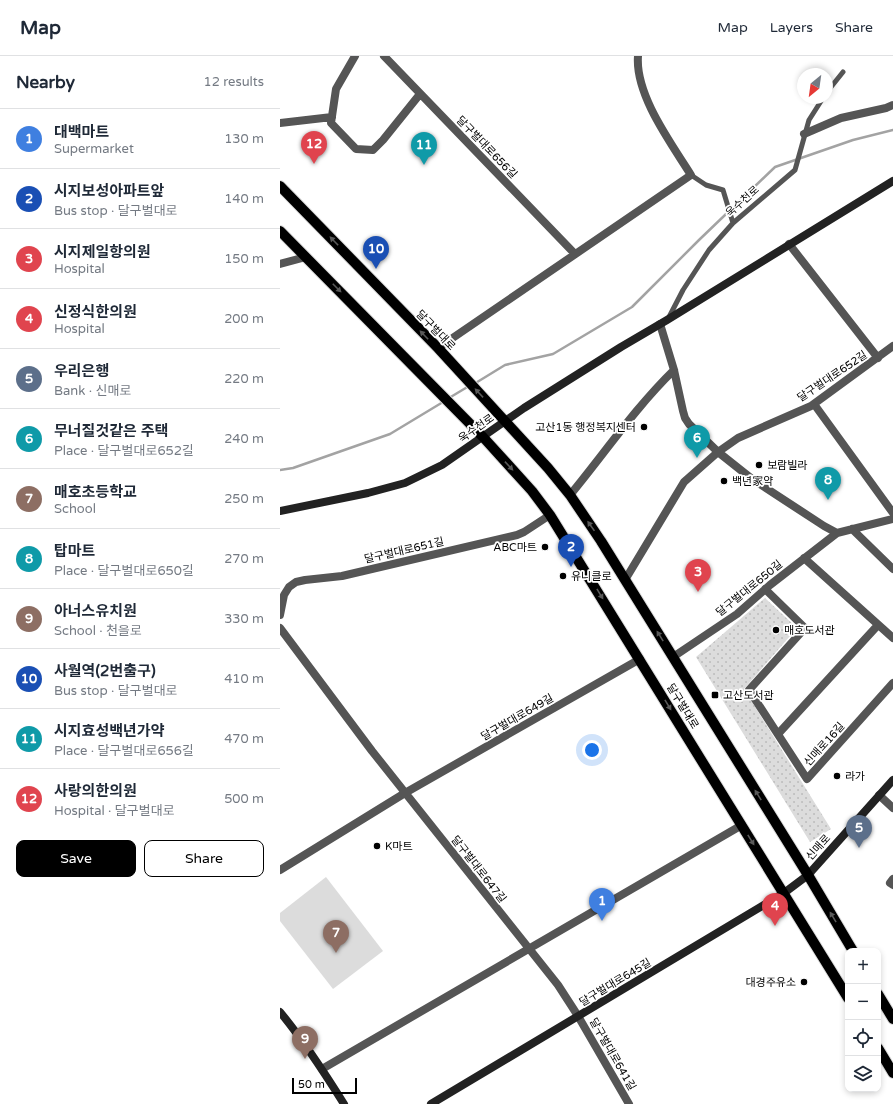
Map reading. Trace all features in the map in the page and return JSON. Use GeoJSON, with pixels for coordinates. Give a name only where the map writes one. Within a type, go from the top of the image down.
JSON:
{"type":"FeatureCollection","features":[{"type":"Feature","properties":{"kind":"main road","name":"욱수천로"},"geometry":{"type":"LineString","coordinates":[[280,511],[368,493],[405,483],[442,465],[505,421],[615,351],[893,181]]}},
{"type":"Feature","properties":{"kind":"main road","name":"달구벌대로"},"geometry":{"type":"LineString","coordinates":[[280,186],[438,348],[548,468],[570,495],[602,541],[808,875],[851,948]]}},
{"type":"Feature","properties":{"kind":"main road"},"geometry":{"type":"LineString","coordinates":[[280,231],[306,257]]}},
{"type":"Feature","properties":{"kind":"main road","name":"달구벌대로"},"geometry":{"type":"LineString","coordinates":[[306,257],[482,437],[532,491],[550,515],[845,993]]}},
{"type":"Feature","properties":{"kind":"main road","name":"신매로"},"geometry":{"type":"LineString","coordinates":[[808,875],[893,780]]}},
{"type":"Feature","properties":{"kind":"main road","name":"달구벌대로645길"},"geometry":{"type":"LineString","coordinates":[[431,1104],[784,893],[808,875]]}},
{"type":"Feature","properties":{"kind":"main road"},"geometry":{"type":"LineString","coordinates":[[881,999],[893,1019]]}},
{"type":"Feature","properties":{"kind":"main road"},"geometry":{"type":"LineString","coordinates":[[280,1012],[295,1030],[344,1104]]}},
{"type":"Feature","properties":{"kind":"main road"},"geometry":{"type":"LineString","coordinates":[[881,1053],[893,1073]]}},
{"type":"Feature","properties":{"kind":"street"},"geometry":{"type":"LineString","coordinates":[[355,56],[336,89],[331,123],[356,149],[373,150],[383,140],[420,94]]}},
{"type":"Feature","properties":{"kind":"street","name":"달구벌대로656길"},"geometry":{"type":"LineString","coordinates":[[384,56],[575,254]]}},
{"type":"Feature","properties":{"kind":"street"},"geometry":{"type":"LineString","coordinates":[[438,348],[691,175],[652,112],[641,84],[637,65],[638,56]]}},
{"type":"Feature","properties":{"kind":"street"},"geometry":{"type":"LineString","coordinates":[[804,134],[841,118],[886,108],[893,105]]}},
{"type":"Feature","properties":{"kind":"street"},"geometry":{"type":"LineString","coordinates":[[280,123],[332,117]]}},
{"type":"Feature","properties":{"kind":"street"},"geometry":{"type":"LineString","coordinates":[[789,244],[878,358]]}},
{"type":"Feature","properties":{"kind":"street"},"geometry":{"type":"LineString","coordinates":[[280,264],[306,257]]}},
{"type":"Feature","properties":{"kind":"street"},"geometry":{"type":"LineString","coordinates":[[663,322],[685,418],[689,424],[718,452],[752,479],[837,533]]}},
{"type":"Feature","properties":{"kind":"street","name":"달구벌대로652길"},"geometry":{"type":"LineString","coordinates":[[625,580],[684,482],[718,452],[738,438],[814,404],[893,346]]}},
{"type":"Feature","properties":{"kind":"street"},"geometry":{"type":"LineString","coordinates":[[570,495],[642,403],[674,370]]}},
{"type":"Feature","properties":{"kind":"street"},"geometry":{"type":"LineString","coordinates":[[814,404],[893,513]]}},
{"type":"Feature","properties":{"kind":"street","name":"달구벌대로651길"},"geometry":{"type":"LineString","coordinates":[[280,616],[284,595],[296,582],[342,576],[517,535],[550,515]]}},
{"type":"Feature","properties":{"kind":"street","name":"달구벌대로650길"},"geometry":{"type":"LineString","coordinates":[[673,657],[737,614],[765,589],[837,533],[893,519]]}},
{"type":"Feature","properties":{"kind":"street"},"geometry":{"type":"LineString","coordinates":[[852,529],[893,569]]}},
{"type":"Feature","properties":{"kind":"street"},"geometry":{"type":"LineString","coordinates":[[804,558],[893,638]]}},
{"type":"Feature","properties":{"kind":"street","name":"신매로16길"},"geometry":{"type":"LineString","coordinates":[[765,589],[805,628],[749,690],[807,779],[893,683]]}},
{"type":"Feature","properties":{"kind":"street"},"geometry":{"type":"LineString","coordinates":[[778,734],[878,625]]}},
{"type":"Feature","properties":{"kind":"street"},"geometry":{"type":"LineString","coordinates":[[280,628],[405,793]]}},
{"type":"Feature","properties":{"kind":"street","name":"달구벌대로649길"},"geometry":{"type":"LineString","coordinates":[[280,870],[405,793],[640,659]]}},
{"type":"Feature","properties":{"kind":"street","name":"달구벌대로647길"},"geometry":{"type":"LineString","coordinates":[[405,793],[535,958]]}},
{"type":"Feature","properties":{"kind":"street"},"geometry":{"type":"LineString","coordinates":[[879,795],[893,808]]}},
{"type":"Feature","properties":{"kind":"street"},"geometry":{"type":"LineString","coordinates":[[322,1069],[742,825]]}},
{"type":"Feature","properties":{"kind":"street"},"geometry":{"type":"LineString","coordinates":[[893,879],[890,883],[893,885]]}},
{"type":"Feature","properties":{"kind":"street","name":"달구벌대로641길"},"geometry":{"type":"LineString","coordinates":[[535,958],[558,985],[578,1016],[629,1104]]}},
{"type":"Feature","properties":{"kind":"lane"},"geometry":{"type":"LineString","coordinates":[[833,84],[843,72]]}},
{"type":"Feature","properties":{"kind":"lane","name":"욱수천로"},"geometry":{"type":"LineString","coordinates":[[663,322],[709,250],[732,223],[795,170],[808,120],[819,104]]}},
{"type":"Feature","properties":{"kind":"lane"},"geometry":{"type":"LineString","coordinates":[[691,175],[706,185],[723,190],[732,223]]}},
{"type":"Feature","properties":{"kind":"shaded area"},"geometry":{"type":"Polygon","coordinates":[[[765,598],[797,628],[744,689],[831,829],[810,842],[696,657],[765,598]]]}},
{"type":"Feature","properties":{"kind":"shaded area"},"geometry":{"type":"Polygon","coordinates":[[[326,877],[383,951],[333,989],[280,921],[280,913],[326,877]]]}},
{"type":"Feature","properties":{"kind":"waterway"},"geometry":{"type":"LineString","coordinates":[[474,384],[505,365],[553,354],[632,307],[775,167],[853,140],[893,130]]}},
{"type":"Feature","properties":{"kind":"waterway"},"geometry":{"type":"LineString","coordinates":[[449,398],[469,386]]}},
{"type":"Feature","properties":{"kind":"waterway"},"geometry":{"type":"LineString","coordinates":[[280,470],[293,468],[390,434],[443,402]]}},
{"type":"Feature","properties":{"kind":"place","name":"사랑의한의원"},"geometry":{"type":"Point","coordinates":[314,164]}},
{"type":"Feature","properties":{"kind":"place","name":"시지효성백년가약"},"geometry":{"type":"Point","coordinates":[424,165]}},
{"type":"Feature","properties":{"kind":"place","name":"사월역(2번출구)"},"geometry":{"type":"Point","coordinates":[376,269]}},
{"type":"Feature","properties":{"kind":"place","name":"고산1동 행정복지센터"},"geometry":{"type":"Point","coordinates":[644,427]}},
{"type":"Feature","properties":{"kind":"place","name":"무너질것같은 주택"},"geometry":{"type":"Point","coordinates":[697,458]}},
{"type":"Feature","properties":{"kind":"place","name":"보람빌라"},"geometry":{"type":"Point","coordinates":[759,465]}},
{"type":"Feature","properties":{"kind":"place","name":"백년家약"},"geometry":{"type":"Point","coordinates":[724,481]}},
{"type":"Feature","properties":{"kind":"place","name":"탑마트"},"geometry":{"type":"Point","coordinates":[828,500]}},
{"type":"Feature","properties":{"kind":"place","name":"ABC마트"},"geometry":{"type":"Point","coordinates":[545,547]}},
{"type":"Feature","properties":{"kind":"place","name":"시지보성아파트앞"},"geometry":{"type":"Point","coordinates":[571,567]}},
{"type":"Feature","properties":{"kind":"place","name":"유니클로"},"geometry":{"type":"Point","coordinates":[563,576]}},
{"type":"Feature","properties":{"kind":"place","name":"시지제일항의원"},"geometry":{"type":"Point","coordinates":[698,592]}},
{"type":"Feature","properties":{"kind":"place","name":"매호도서관"},"geometry":{"type":"Point","coordinates":[776,630]}},
{"type":"Feature","properties":{"kind":"place","name":"고산도서관"},"geometry":{"type":"Point","coordinates":[715,695]}},
{"type":"Feature","properties":{"kind":"place","name":"라가"},"geometry":{"type":"Point","coordinates":[837,776]}},
{"type":"Feature","properties":{"kind":"place","name":"K마트"},"geometry":{"type":"Point","coordinates":[377,846]}},
{"type":"Feature","properties":{"kind":"place","name":"우리은행"},"geometry":{"type":"Point","coordinates":[859,848]}},
{"type":"Feature","properties":{"kind":"place","name":"대백마트"},"geometry":{"type":"Point","coordinates":[602,921]}},
{"type":"Feature","properties":{"kind":"place","name":"신정식한의원"},"geometry":{"type":"Point","coordinates":[775,926]}},
{"type":"Feature","properties":{"kind":"place","name":"매호초등학교"},"geometry":{"type":"Point","coordinates":[336,953]}},
{"type":"Feature","properties":{"kind":"place","name":"대경주유소"},"geometry":{"type":"Point","coordinates":[804,982]}},
{"type":"Feature","properties":{"kind":"place","name":"아너스유치원"},"geometry":{"type":"Point","coordinates":[305,1059]}}]}
